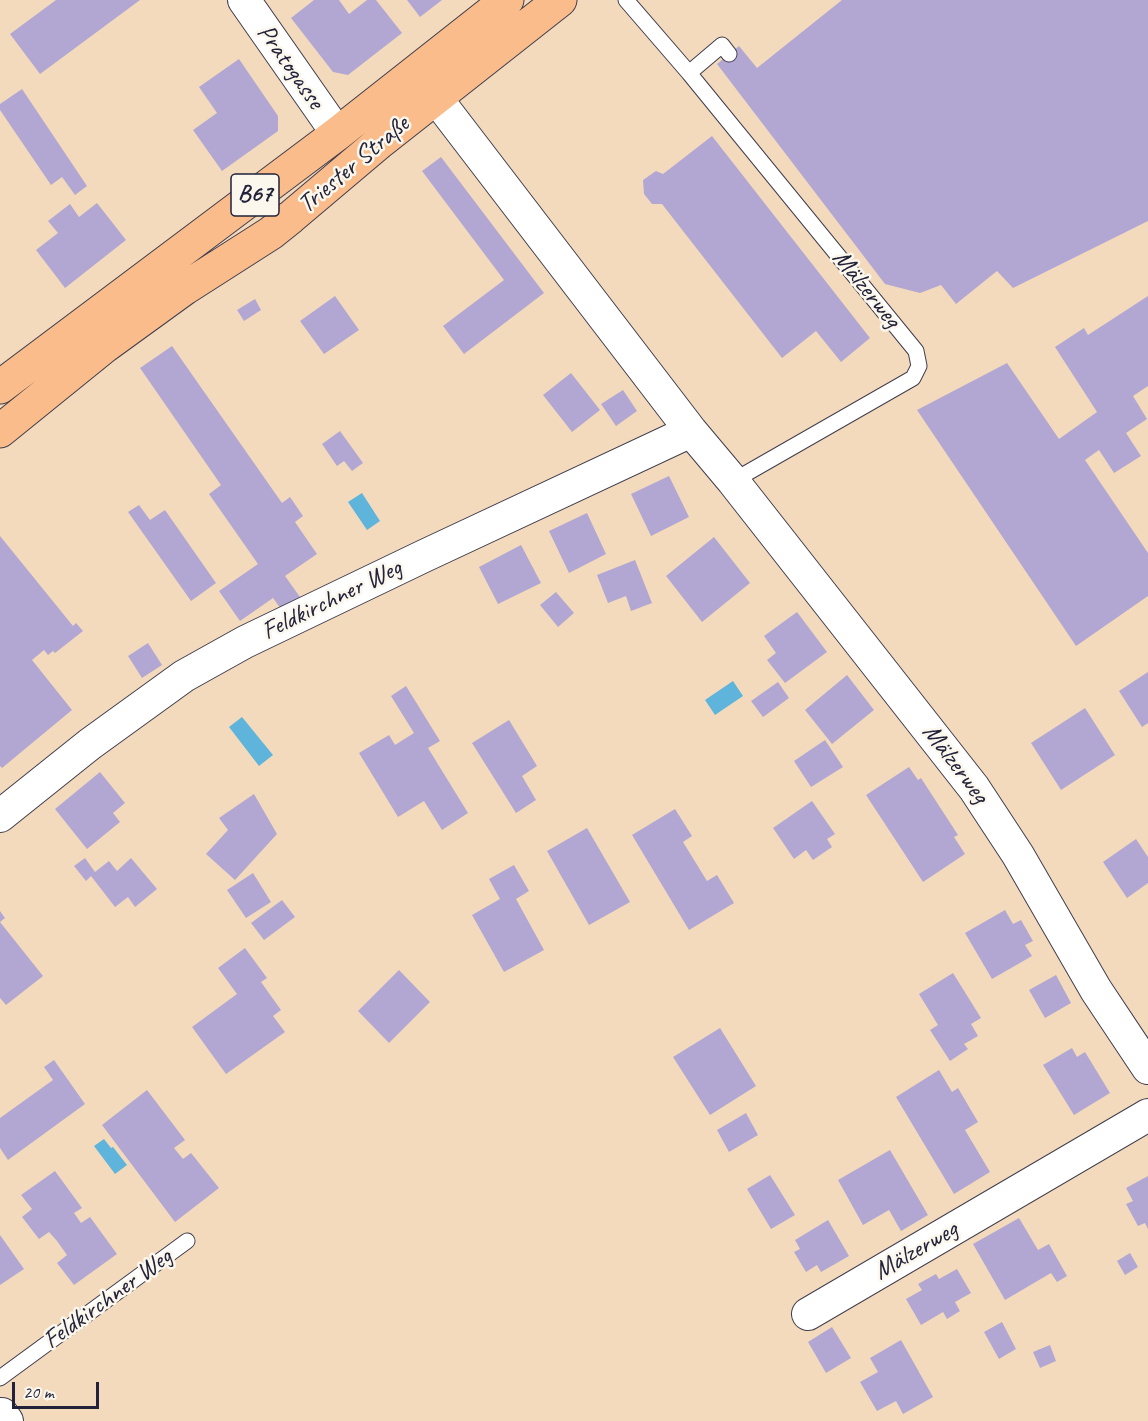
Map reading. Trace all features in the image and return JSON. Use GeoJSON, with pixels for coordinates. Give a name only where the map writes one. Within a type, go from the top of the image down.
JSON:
{"type":"FeatureCollection","features":[{"type":"Feature","properties":{"kind":"main road","name":"Triester Straße"},"geometry":{"type":"LineString","coordinates":[[0,387],[336,134],[507,0]]}},
{"type":"Feature","properties":{"kind":"main road","name":"Triester Straße"},"geometry":{"type":"LineString","coordinates":[[0,430],[105,346],[291,217],[381,141],[560,0]]}},
{"type":"Feature","properties":{"kind":"street","name":"Pratogasse"},"geometry":{"type":"LineString","coordinates":[[243,0],[336,134]]}},
{"type":"Feature","properties":{"kind":"street","name":"Mälzerweg"},"geometry":{"type":"LineString","coordinates":[[436,98],[691,431],[734,481],[980,796],[1018,855],[1096,990],[1148,1068]]}},
{"type":"Feature","properties":{"kind":"street","name":"Feldkirchner Weg"},"geometry":{"type":"LineString","coordinates":[[0,816],[90,744],[184,676],[245,642],[691,431]]}},
{"type":"Feature","properties":{"kind":"street","name":"Mälzerweg"},"geometry":{"type":"LineString","coordinates":[[808,1314],[1148,1115]]}},
{"type":"Feature","properties":{"kind":"lane"},"geometry":{"type":"LineString","coordinates":[[626,0],[689,73],[722,45],[729,54]]}},
{"type":"Feature","properties":{"kind":"lane","name":"Mälzerweg"},"geometry":{"type":"LineString","coordinates":[[689,73],[916,351],[919,366],[913,378],[734,481]]}},
{"type":"Feature","properties":{"kind":"lane","name":"Feldkirchner Weg"},"geometry":{"type":"LineString","coordinates":[[0,1378],[187,1241]]}},
{"type":"Feature","properties":{"kind":"water"},"geometry":{"type":"Polygon","coordinates":[[[362,493],[380,521],[367,530],[348,502],[362,493]]]}},
{"type":"Feature","properties":{"kind":"water"},"geometry":{"type":"Polygon","coordinates":[[[733,681],[743,696],[715,715],[705,700],[733,681]]]}},
{"type":"Feature","properties":{"kind":"water"},"geometry":{"type":"Polygon","coordinates":[[[242,717],[273,755],[259,766],[229,727],[242,717]]]}},
{"type":"Feature","properties":{"kind":"water"},"geometry":{"type":"Polygon","coordinates":[[[104,1139],[127,1165],[115,1174],[94,1146],[104,1139]]]}},
{"type":"Feature","properties":{"kind":"building"},"geometry":{"type":"Polygon","coordinates":[[[56,0],[140,0],[40,74],[10,34],[56,0]]]}},
{"type":"Feature","properties":{"kind":"building"},"geometry":{"type":"Polygon","coordinates":[[[314,0],[339,0],[349,14],[367,0],[376,0],[402,33],[348,75],[333,72],[291,18],[314,0]]]}},
{"type":"Feature","properties":{"kind":"building"},"geometry":{"type":"Polygon","coordinates":[[[407,0],[442,0],[420,17],[407,0]]]}},
{"type":"Feature","properties":{"kind":"building"},"geometry":{"type":"Polygon","coordinates":[[[842,0],[1148,0],[1148,221],[1013,288],[997,271],[956,304],[941,285],[920,293],[885,284],[717,64],[739,46],[757,68],[842,0]]]}},
{"type":"Feature","properties":{"kind":"building"},"geometry":{"type":"Polygon","coordinates":[[[239,59],[278,116],[278,131],[222,171],[193,130],[217,113],[199,87],[239,59]]]}},
{"type":"Feature","properties":{"kind":"building"},"geometry":{"type":"Polygon","coordinates":[[[22,89],[87,186],[75,195],[62,177],[51,185],[0,110],[0,104],[22,89]]]}},
{"type":"Feature","properties":{"kind":"building"},"geometry":{"type":"Polygon","coordinates":[[[712,136],[870,338],[841,362],[816,331],[782,358],[662,204],[652,204],[644,194],[643,180],[656,171],[663,174],[712,136]]]}},
{"type":"Feature","properties":{"kind":"building"},"geometry":{"type":"Polygon","coordinates":[[[441,157],[544,293],[464,354],[443,326],[504,280],[422,171],[441,157]]]}},
{"type":"Feature","properties":{"kind":"building"},"geometry":{"type":"Polygon","coordinates":[[[97,203],[126,240],[65,288],[36,250],[58,233],[48,221],[70,204],[79,217],[97,203]]]}},
{"type":"Feature","properties":{"kind":"building"},"geometry":{"type":"Polygon","coordinates":[[[335,296],[359,330],[324,354],[300,321],[335,296]]]}},
{"type":"Feature","properties":{"kind":"building"},"geometry":{"type":"Polygon","coordinates":[[[1148,296],[1148,386],[1133,396],[1147,419],[1126,433],[1141,456],[1114,473],[1099,450],[1085,460],[1148,553],[1148,596],[1076,646],[917,410],[1007,363],[1059,439],[1097,412],[1055,347],[1084,328],[1088,335],[1148,296]]]}},
{"type":"Feature","properties":{"kind":"building"},"geometry":{"type":"Polygon","coordinates":[[[255,299],[261,310],[244,321],[237,310],[255,299]]]}},
{"type":"Feature","properties":{"kind":"building"},"geometry":{"type":"Polygon","coordinates":[[[172,346],[282,503],[290,497],[303,516],[295,522],[317,554],[285,576],[300,597],[281,609],[273,598],[240,621],[219,591],[258,564],[209,494],[221,485],[140,368],[172,346]]]}},
{"type":"Feature","properties":{"kind":"building"},"geometry":{"type":"Polygon","coordinates":[[[571,373],[600,410],[572,432],[543,395],[571,373]]]}},
{"type":"Feature","properties":{"kind":"building"},"geometry":{"type":"Polygon","coordinates":[[[623,390],[637,411],[616,426],[601,404],[623,390]]]}},
{"type":"Feature","properties":{"kind":"building"},"geometry":{"type":"Polygon","coordinates":[[[340,431],[363,463],[352,471],[344,461],[337,466],[322,444],[340,431]]]}},
{"type":"Feature","properties":{"kind":"building"},"geometry":{"type":"Polygon","coordinates":[[[669,476],[689,517],[651,536],[631,494],[669,476]]]}},
{"type":"Feature","properties":{"kind":"building"},"geometry":{"type":"Polygon","coordinates":[[[139,505],[150,520],[165,510],[216,583],[191,601],[128,512],[139,505]]]}},
{"type":"Feature","properties":{"kind":"building"},"geometry":{"type":"Polygon","coordinates":[[[587,513],[606,554],[569,573],[549,531],[587,513]]]}},
{"type":"Feature","properties":{"kind":"building"},"geometry":{"type":"Polygon","coordinates":[[[0,536],[73,626],[76,623],[83,631],[55,653],[53,651],[48,655],[44,650],[32,660],[72,710],[2,768],[0,766],[0,536]]]}},
{"type":"Feature","properties":{"kind":"building"},"geometry":{"type":"Polygon","coordinates":[[[714,537],[750,583],[702,622],[666,576],[714,537]]]}},
{"type":"Feature","properties":{"kind":"building"},"geometry":{"type":"Polygon","coordinates":[[[521,545],[541,583],[498,604],[479,567],[521,545]]]}},
{"type":"Feature","properties":{"kind":"building"},"geometry":{"type":"Polygon","coordinates":[[[635,560],[652,603],[631,611],[626,596],[608,603],[597,575],[635,560]]]}},
{"type":"Feature","properties":{"kind":"building"},"geometry":{"type":"Polygon","coordinates":[[[556,592],[574,613],[558,627],[540,605],[556,592]]]}},
{"type":"Feature","properties":{"kind":"building"},"geometry":{"type":"Polygon","coordinates":[[[797,612],[827,652],[785,683],[767,660],[776,653],[764,636],[797,612]]]}},
{"type":"Feature","properties":{"kind":"building"},"geometry":{"type":"Polygon","coordinates":[[[148,643],[162,665],[142,678],[128,656],[148,643]]]}},
{"type":"Feature","properties":{"kind":"building"},"geometry":{"type":"Polygon","coordinates":[[[1148,672],[1148,723],[1142,727],[1119,691],[1148,672]]]}},
{"type":"Feature","properties":{"kind":"building"},"geometry":{"type":"Polygon","coordinates":[[[847,675],[874,710],[832,744],[805,710],[847,675]]]}},
{"type":"Feature","properties":{"kind":"building"},"geometry":{"type":"Polygon","coordinates":[[[778,682],[789,698],[763,717],[751,701],[778,682]]]}},
{"type":"Feature","properties":{"kind":"building"},"geometry":{"type":"Polygon","coordinates":[[[406,686],[440,741],[428,748],[468,813],[442,830],[424,801],[398,817],[359,753],[389,735],[395,745],[414,733],[391,696],[406,686]]]}},
{"type":"Feature","properties":{"kind":"building"},"geometry":{"type":"Polygon","coordinates":[[[1085,708],[1115,755],[1061,790],[1031,743],[1085,708]]]}},
{"type":"Feature","properties":{"kind":"building"},"geometry":{"type":"Polygon","coordinates":[[[509,720],[537,766],[522,776],[536,800],[516,813],[472,743],[509,720]]]}},
{"type":"Feature","properties":{"kind":"building"},"geometry":{"type":"Polygon","coordinates":[[[825,740],[843,767],[811,787],[794,761],[825,740]]]}},
{"type":"Feature","properties":{"kind":"building"},"geometry":{"type":"Polygon","coordinates":[[[909,767],[918,780],[921,778],[958,835],[954,837],[965,854],[923,882],[866,795],[909,767]]]}},
{"type":"Feature","properties":{"kind":"building"},"geometry":{"type":"Polygon","coordinates":[[[100,772],[125,803],[113,813],[120,822],[87,849],[55,809],[100,772]]]}},
{"type":"Feature","properties":{"kind":"building"},"geometry":{"type":"Polygon","coordinates":[[[254,794],[277,834],[235,880],[206,854],[228,830],[219,818],[254,794]]]}},
{"type":"Feature","properties":{"kind":"building"},"geometry":{"type":"Polygon","coordinates":[[[812,801],[835,834],[827,839],[832,847],[813,860],[806,850],[794,859],[773,828],[812,801]]]}},
{"type":"Feature","properties":{"kind":"building"},"geometry":{"type":"Polygon","coordinates":[[[675,809],[692,836],[683,842],[707,881],[717,875],[734,903],[689,930],[632,835],[675,809]]]}},
{"type":"Feature","properties":{"kind":"building"},"geometry":{"type":"Polygon","coordinates":[[[587,828],[630,902],[589,925],[547,851],[587,828]]]}},
{"type":"Feature","properties":{"kind":"building"},"geometry":{"type":"Polygon","coordinates":[[[1136,839],[1148,857],[1148,883],[1127,898],[1103,862],[1136,839]]]}},
{"type":"Feature","properties":{"kind":"building"},"geometry":{"type":"Polygon","coordinates":[[[85,858],[95,872],[109,861],[117,871],[131,858],[157,889],[135,907],[128,897],[115,907],[91,876],[86,881],[74,866],[85,858]]]}},
{"type":"Feature","properties":{"kind":"building"},"geometry":{"type":"Polygon","coordinates":[[[514,865],[529,891],[516,899],[544,950],[504,972],[472,915],[500,899],[489,879],[514,865]]]}},
{"type":"Feature","properties":{"kind":"building"},"geometry":{"type":"Polygon","coordinates":[[[253,873],[271,902],[246,918],[227,890],[253,873]]]}},
{"type":"Feature","properties":{"kind":"building"},"geometry":{"type":"Polygon","coordinates":[[[282,900],[295,917],[264,940],[251,923],[282,900]]]}},
{"type":"Feature","properties":{"kind":"building"},"geometry":{"type":"Polygon","coordinates":[[[1005,910],[1013,924],[1021,920],[1033,941],[1025,945],[1032,956],[992,979],[965,933],[1005,910]]]}},
{"type":"Feature","properties":{"kind":"building"},"geometry":{"type":"Polygon","coordinates":[[[0,911],[5,918],[0,922],[0,911]]]}},
{"type":"Feature","properties":{"kind":"building"},"geometry":{"type":"Polygon","coordinates":[[[0,922],[43,976],[6,1005],[0,998],[0,922]]]}},
{"type":"Feature","properties":{"kind":"building"},"geometry":{"type":"Polygon","coordinates":[[[245,948],[267,978],[261,982],[281,1010],[273,1016],[285,1032],[226,1074],[192,1027],[237,994],[218,968],[245,948]]]}},
{"type":"Feature","properties":{"kind":"building"},"geometry":{"type":"Polygon","coordinates":[[[399,970],[430,1002],[389,1043],[358,1011],[399,970]]]}},
{"type":"Feature","properties":{"kind":"building"},"geometry":{"type":"Polygon","coordinates":[[[953,973],[981,1018],[971,1024],[978,1036],[964,1044],[968,1049],[950,1061],[930,1030],[938,1025],[919,994],[953,973]]]}},
{"type":"Feature","properties":{"kind":"building"},"geometry":{"type":"Polygon","coordinates":[[[1056,975],[1071,1003],[1045,1018],[1029,990],[1056,975]]]}},
{"type":"Feature","properties":{"kind":"building"},"geometry":{"type":"Polygon","coordinates":[[[720,1028],[756,1086],[710,1115],[673,1057],[720,1028]]]}},
{"type":"Feature","properties":{"kind":"building"},"geometry":{"type":"Polygon","coordinates":[[[1072,1048],[1077,1057],[1085,1052],[1110,1093],[1074,1115],[1043,1065],[1072,1048]]]}},
{"type":"Feature","properties":{"kind":"building"},"geometry":{"type":"Polygon","coordinates":[[[54,1060],[85,1104],[8,1160],[0,1148],[0,1118],[53,1080],[44,1067],[54,1060]]]}},
{"type":"Feature","properties":{"kind":"building"},"geometry":{"type":"Polygon","coordinates":[[[939,1070],[952,1092],[958,1088],[978,1122],[965,1130],[990,1172],[954,1194],[896,1097],[939,1070]]]}},
{"type":"Feature","properties":{"kind":"building"},"geometry":{"type":"Polygon","coordinates":[[[147,1090],[185,1140],[174,1148],[183,1159],[191,1153],[219,1188],[175,1222],[102,1125],[147,1090]]]}},
{"type":"Feature","properties":{"kind":"building"},"geometry":{"type":"Polygon","coordinates":[[[746,1113],[758,1135],[729,1152],[717,1130],[746,1113]]]}},
{"type":"Feature","properties":{"kind":"building"},"geometry":{"type":"Polygon","coordinates":[[[890,1150],[928,1215],[901,1231],[889,1210],[863,1225],[838,1180],[890,1150]]]}},
{"type":"Feature","properties":{"kind":"building"},"geometry":{"type":"Polygon","coordinates":[[[55,1171],[82,1208],[74,1213],[81,1223],[90,1217],[117,1254],[74,1285],[57,1263],[67,1255],[57,1241],[49,1232],[39,1239],[22,1217],[32,1209],[21,1195],[55,1171]]]}},
{"type":"Feature","properties":{"kind":"building"},"geometry":{"type":"Polygon","coordinates":[[[770,1175],[795,1215],[771,1229],[747,1189],[770,1175]]]}},
{"type":"Feature","properties":{"kind":"building"},"geometry":{"type":"Polygon","coordinates":[[[1148,1176],[1148,1229],[1145,1223],[1138,1226],[1126,1204],[1133,1201],[1126,1188],[1148,1176]]]}},
{"type":"Feature","properties":{"kind":"building"},"geometry":{"type":"Polygon","coordinates":[[[1019,1218],[1038,1250],[1049,1244],[1067,1276],[1057,1282],[1051,1273],[1005,1300],[973,1244],[1019,1218]]]}},
{"type":"Feature","properties":{"kind":"building"},"geometry":{"type":"Polygon","coordinates":[[[828,1220],[849,1256],[821,1272],[817,1265],[806,1272],[794,1252],[800,1249],[795,1240],[828,1220]]]}},
{"type":"Feature","properties":{"kind":"building"},"geometry":{"type":"Polygon","coordinates":[[[0,1235],[24,1269],[0,1285],[0,1235]]]}},
{"type":"Feature","properties":{"kind":"building"},"geometry":{"type":"Polygon","coordinates":[[[1130,1253],[1138,1267],[1125,1275],[1117,1261],[1130,1253]]]}},
{"type":"Feature","properties":{"kind":"building"},"geometry":{"type":"Polygon","coordinates":[[[957,1269],[971,1293],[955,1302],[960,1311],[947,1319],[943,1312],[921,1325],[906,1299],[922,1290],[918,1284],[936,1274],[939,1279],[957,1269]]]}},
{"type":"Feature","properties":{"kind":"building"},"geometry":{"type":"Polygon","coordinates":[[[1002,1322],[1016,1349],[999,1359],[984,1332],[1002,1322]]]}},
{"type":"Feature","properties":{"kind":"building"},"geometry":{"type":"Polygon","coordinates":[[[832,1327],[851,1358],[826,1373],[808,1342],[832,1327]]]}},
{"type":"Feature","properties":{"kind":"building"},"geometry":{"type":"Polygon","coordinates":[[[901,1340],[933,1397],[903,1414],[896,1401],[877,1411],[860,1382],[878,1372],[870,1358],[901,1340]]]}},
{"type":"Feature","properties":{"kind":"building"},"geometry":{"type":"Polygon","coordinates":[[[1050,1345],[1056,1361],[1040,1368],[1033,1352],[1050,1345]]]}}]}
